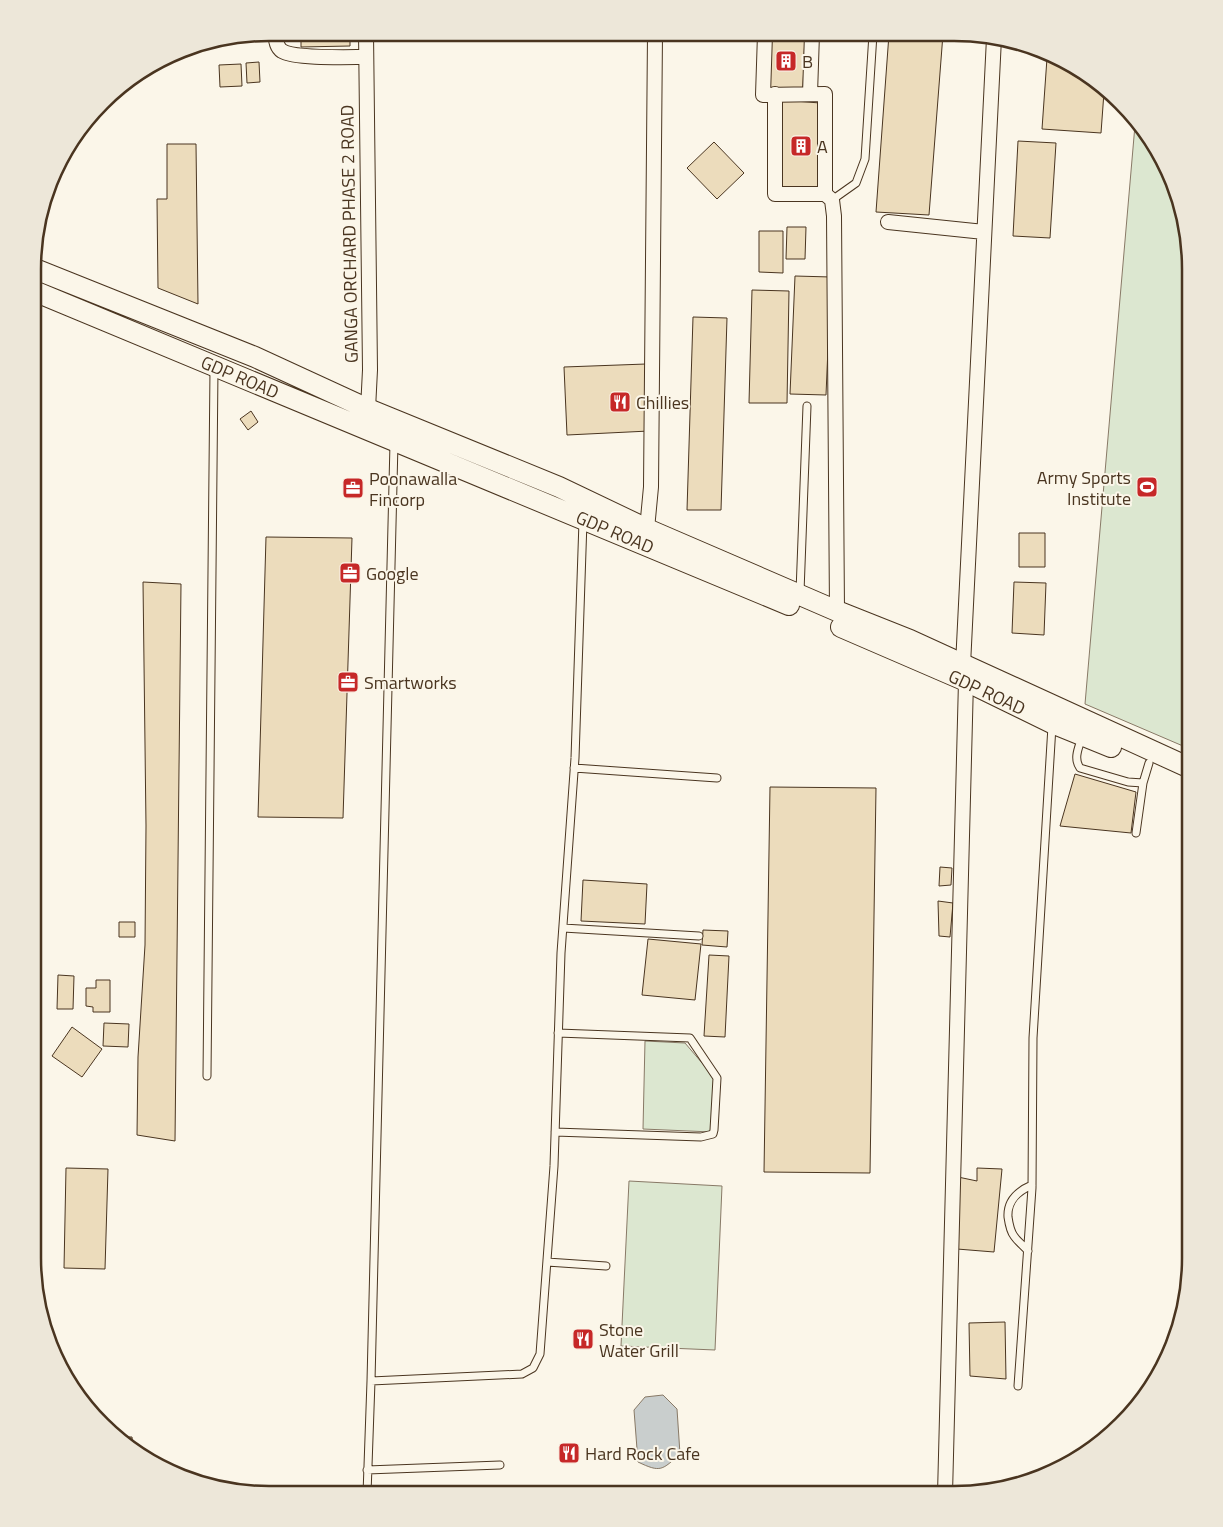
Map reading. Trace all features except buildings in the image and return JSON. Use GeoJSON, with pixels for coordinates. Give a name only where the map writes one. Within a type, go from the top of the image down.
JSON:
{"type":"FeatureCollection","features":[{"type":"Feature","properties":{"kind":"main road","name":"GDP ROAD"},"geometry":{"type":"LineString","coordinates":[[41,272],[255,358],[368,409],[559,487],[647,529],[837,611],[910,640],[1052,723],[1082,734],[1182,779]]}},
{"type":"Feature","properties":{"kind":"main road","name":"GDP ROAD"},"geometry":{"type":"LineString","coordinates":[[41,293],[363,429],[964,673]]}},
{"type":"Feature","properties":{"kind":"main road"},"geometry":{"type":"LineString","coordinates":[[964,673],[1182,765]]}},
{"type":"Feature","properties":{"kind":"street"},"geometry":{"type":"LineString","coordinates":[[277,41],[282,50],[294,55],[366,58]]}},
{"type":"Feature","properties":{"kind":"street","name":"GANGA ORCHARD PHASE 2 ROAD"},"geometry":{"type":"LineString","coordinates":[[363,429],[368,409],[370,370],[366,41]]}},
{"type":"Feature","properties":{"kind":"street"},"geometry":{"type":"LineString","coordinates":[[647,529],[651,488],[655,41]]}},
{"type":"Feature","properties":{"kind":"street"},"geometry":{"type":"LineString","coordinates":[[765,41],[763,95],[825,94],[829,197],[837,611]]}},
{"type":"Feature","properties":{"kind":"street"},"geometry":{"type":"LineString","coordinates":[[810,94],[812,41]]}},
{"type":"Feature","properties":{"kind":"street"},"geometry":{"type":"LineString","coordinates":[[945,1486],[964,673],[994,45]]}},
{"type":"Feature","properties":{"kind":"street"},"geometry":{"type":"LineString","coordinates":[[775,94],[775,194],[829,197]]}},
{"type":"Feature","properties":{"kind":"street"},"geometry":{"type":"LineString","coordinates":[[888,222],[984,232]]}},
{"type":"Feature","properties":{"kind":"lane"},"geometry":{"type":"LineString","coordinates":[[829,197],[856,183],[865,158],[873,41]]}},
{"type":"Feature","properties":{"kind":"lane"},"geometry":{"type":"LineString","coordinates":[[207,1076],[214,366]]}},
{"type":"Feature","properties":{"kind":"lane"},"geometry":{"type":"LineString","coordinates":[[800,595],[807,406]]}},
{"type":"Feature","properties":{"kind":"lane"},"geometry":{"type":"LineString","coordinates":[[367,1486],[394,441]]}},
{"type":"Feature","properties":{"kind":"lane"},"geometry":{"type":"LineString","coordinates":[[371,1381],[522,1374],[533,1368],[540,1354],[555,1132],[563,928],[574,768],[583,518]]}},
{"type":"Feature","properties":{"kind":"lane"},"geometry":{"type":"LineString","coordinates":[[1018,1386],[1032,1185],[1033,1038],[1052,723]]}},
{"type":"Feature","properties":{"kind":"lane"},"geometry":{"type":"LineString","coordinates":[[1082,734],[1076,758],[1080,768],[1134,784],[1143,784]]}},
{"type":"Feature","properties":{"kind":"lane"},"geometry":{"type":"LineString","coordinates":[[1136,833],[1148,763]]}},
{"type":"Feature","properties":{"kind":"lane"},"geometry":{"type":"LineString","coordinates":[[574,768],[717,778]]}},
{"type":"Feature","properties":{"kind":"lane"},"geometry":{"type":"LineString","coordinates":[[563,928],[699,936]]}},
{"type":"Feature","properties":{"kind":"lane"},"geometry":{"type":"LineString","coordinates":[[555,1132],[701,1138],[710,1136],[714,1130],[717,1078],[690,1038],[558,1034]]}},
{"type":"Feature","properties":{"kind":"lane"},"geometry":{"type":"LineString","coordinates":[[1028,1251],[1014,1237],[1010,1229],[1008,1213],[1014,1196],[1032,1185]]}},
{"type":"Feature","properties":{"kind":"lane"},"geometry":{"type":"LineString","coordinates":[[547,1262],[606,1266]]}},
{"type":"Feature","properties":{"kind":"lane"},"geometry":{"type":"LineString","coordinates":[[367,1470],[500,1465]]}},
{"type":"Feature","properties":{"kind":"green space","name":"Army Sports Institute"},"geometry":{"type":"Polygon","coordinates":[[[1135,130],[1158,168],[1170,196],[1180,240],[1182,269],[1182,746],[1085,704],[1135,130]]]}},
{"type":"Feature","properties":{"kind":"green space"},"geometry":{"type":"Polygon","coordinates":[[[645,1041],[685,1043],[714,1077],[712,1132],[643,1129],[645,1041]]]}},
{"type":"Feature","properties":{"kind":"green space"},"geometry":{"type":"Polygon","coordinates":[[[629,1181],[722,1186],[715,1350],[621,1346],[629,1181]]]}},
{"type":"Feature","properties":{"kind":"shaded area"},"geometry":{"type":"Polygon","coordinates":[[[663,1395],[677,1409],[680,1454],[669,1464],[657,1469],[638,1462],[634,1410],[645,1397],[663,1395]]]}},
{"type":"Feature","properties":{"kind":"place","name":"B"},"geometry":{"type":"Point","coordinates":[786,61]}},
{"type":"Feature","properties":{"kind":"place","name":"A"},"geometry":{"type":"Point","coordinates":[801,146]}},
{"type":"Feature","properties":{"kind":"place","name":"Chillies"},"geometry":{"type":"Point","coordinates":[620,402]}},
{"type":"Feature","properties":{"kind":"place","name":"Army Sports Institute"},"geometry":{"type":"Point","coordinates":[1147,487]}},
{"type":"Feature","properties":{"kind":"place","name":"Poonawalla Fincorp"},"geometry":{"type":"Point","coordinates":[353,488]}},
{"type":"Feature","properties":{"kind":"place","name":"Google"},"geometry":{"type":"Point","coordinates":[350,573]}},
{"type":"Feature","properties":{"kind":"place","name":"Smartworks"},"geometry":{"type":"Point","coordinates":[348,682]}},
{"type":"Feature","properties":{"kind":"place","name":"Stone Water Grill"},"geometry":{"type":"Point","coordinates":[583,1339]}},
{"type":"Feature","properties":{"kind":"place","name":"Hard Rock Cafe"},"geometry":{"type":"Point","coordinates":[569,1453]}}]}
